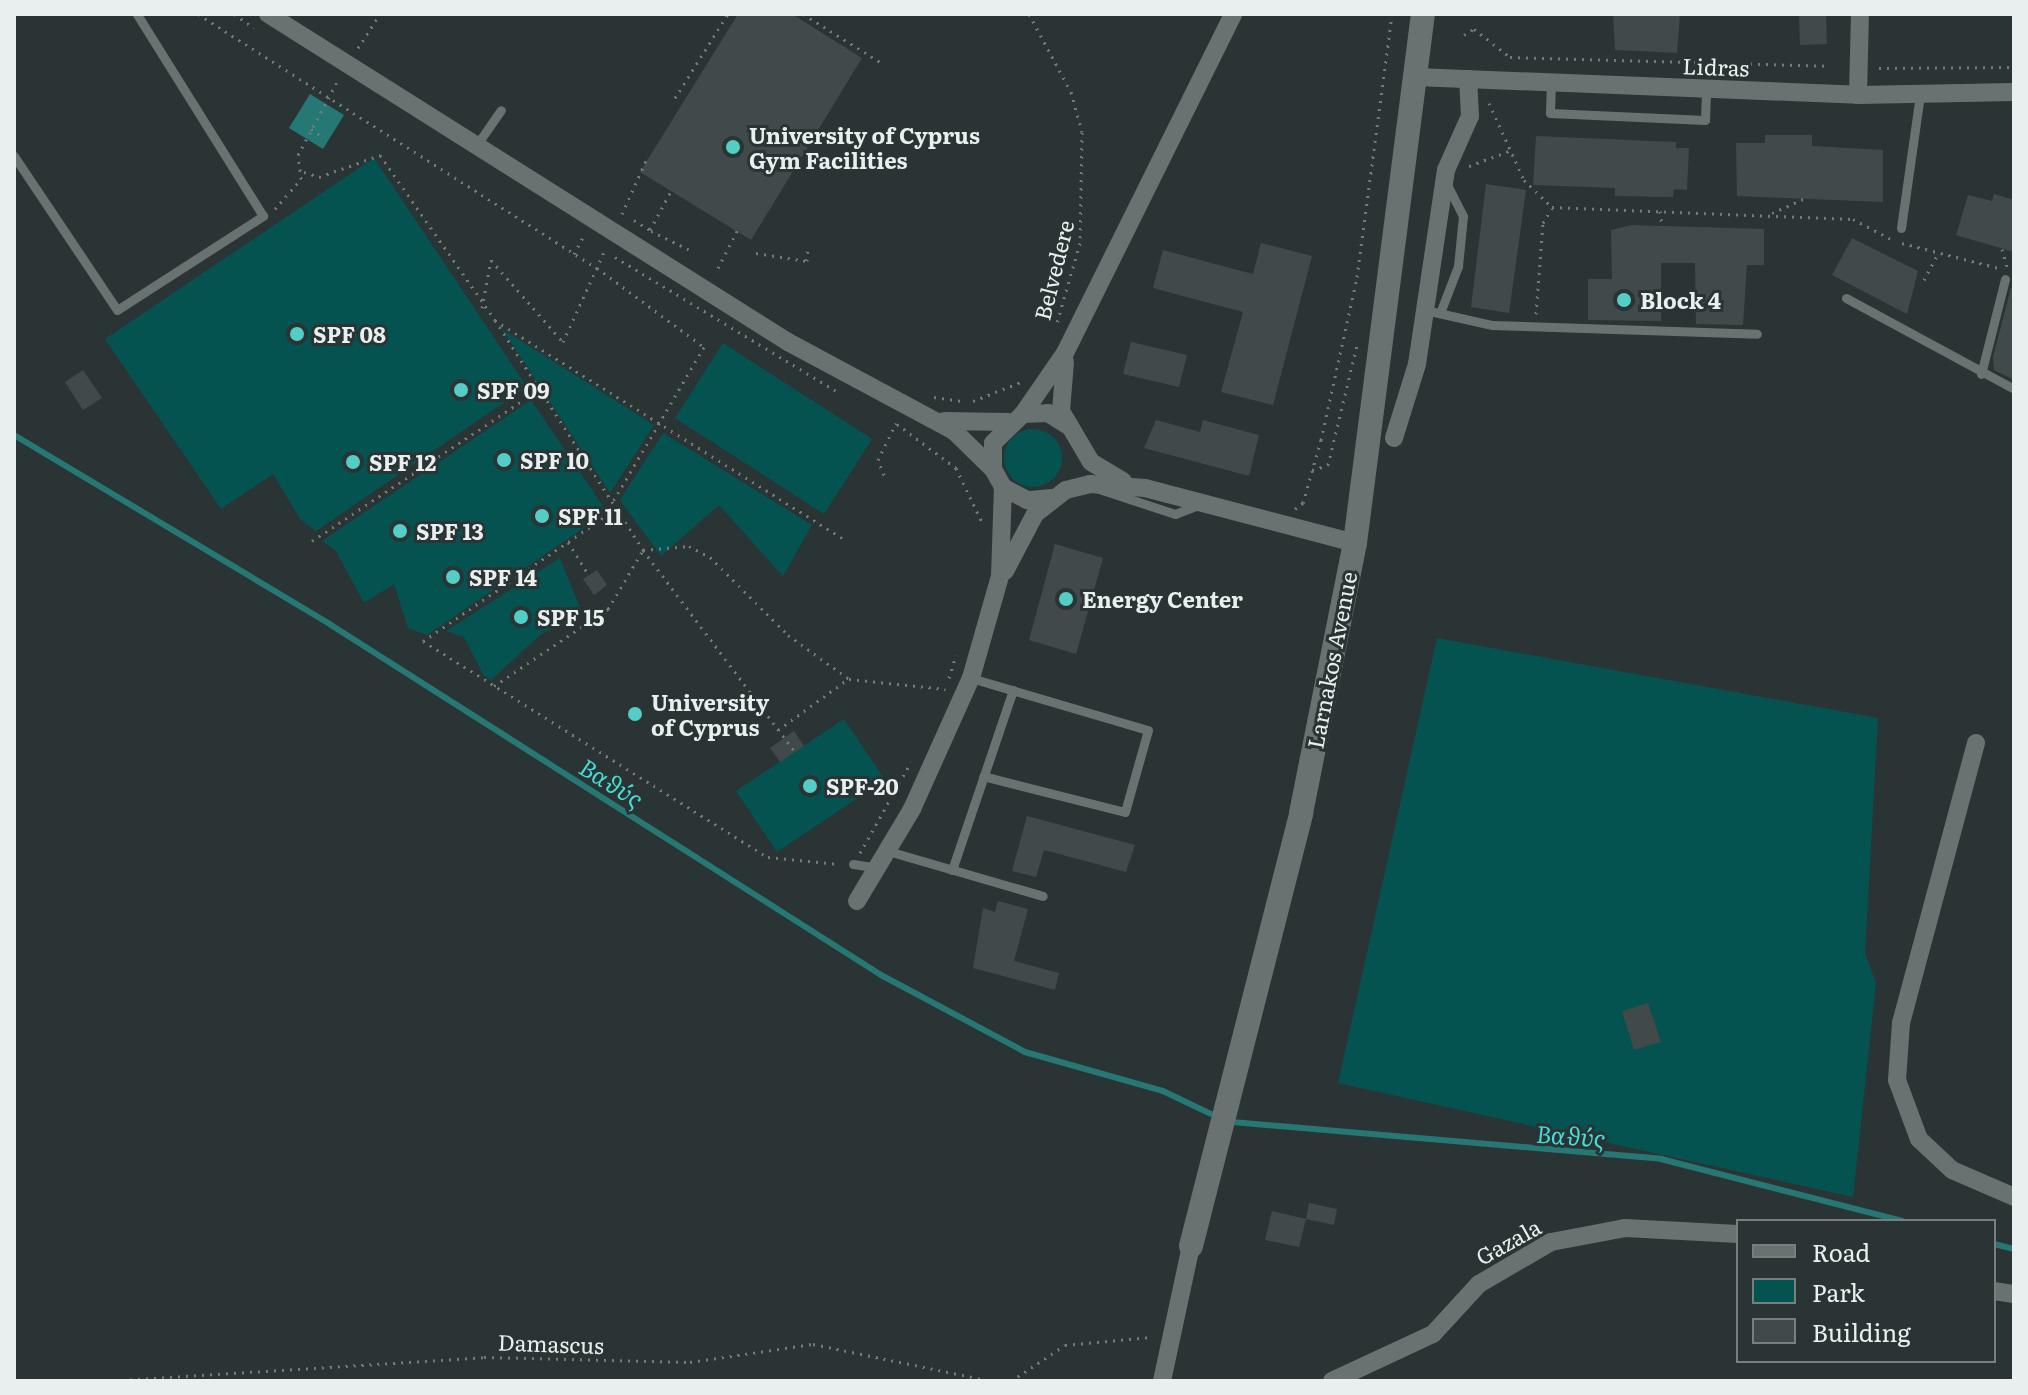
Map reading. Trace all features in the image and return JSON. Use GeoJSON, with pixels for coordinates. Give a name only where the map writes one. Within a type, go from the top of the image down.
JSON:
{"type":"FeatureCollection","features":[{"type":"Feature","properties":{"kind":"main road","name":"Larnakos Avenue"},"geometry":{"type":"LineString","coordinates":[[1191,1246],[1301,813],[1355,543],[1423,14]]}},
{"type":"Feature","properties":{"kind":"street"},"geometry":{"type":"LineString","coordinates":[[268,14],[478,143],[788,342],[963,426],[1048,413],[1073,433],[1091,462],[1145,488]]}},
{"type":"Feature","properties":{"kind":"street"},"geometry":{"type":"LineString","coordinates":[[993,469],[993,443],[1016,418],[1069,345],[1233,14]]}},
{"type":"Feature","properties":{"kind":"street"},"geometry":{"type":"LineString","coordinates":[[1858,95],[1860,14]]}},
{"type":"Feature","properties":{"kind":"street","name":"Lidras"},"geometry":{"type":"LineString","coordinates":[[1416,77],[1858,95],[2014,92]]}},
{"type":"Feature","properties":{"kind":"street"},"geometry":{"type":"LineString","coordinates":[[1394,438],[1433,312],[1445,175],[1470,116],[1473,79]]}},
{"type":"Feature","properties":{"kind":"street"},"geometry":{"type":"LineString","coordinates":[[857,901],[888,851],[971,678],[998,588],[1030,522],[1061,493],[1080,467],[1060,389],[1069,345]]}},
{"type":"Feature","properties":{"kind":"street"},"geometry":{"type":"LineString","coordinates":[[921,408],[954,431],[993,469],[1003,487],[998,588]]}},
{"type":"Feature","properties":{"kind":"street"},"geometry":{"type":"LineString","coordinates":[[1003,487],[1027,500],[1090,484],[1145,488],[1355,543]]}},
{"type":"Feature","properties":{"kind":"street"},"geometry":{"type":"LineString","coordinates":[[1976,743],[1901,1023],[1897,1080],[1919,1139],[1952,1170],[2014,1197]]}},
{"type":"Feature","properties":{"kind":"street","name":"Gazala"},"geometry":{"type":"LineString","coordinates":[[1332,1381],[1433,1334],[1479,1284],[1551,1242],[1625,1228],[1736,1234]]}},
{"type":"Feature","properties":{"kind":"street","name":"Larnakos Avenue"},"geometry":{"type":"LineString","coordinates":[[1171,1335],[1191,1246]]}},
{"type":"Feature","properties":{"kind":"street"},"geometry":{"type":"LineString","coordinates":[[1162,1381],[1171,1335]]}},
{"type":"Feature","properties":{"kind":"lane"},"geometry":{"type":"LineString","coordinates":[[14,156],[117,310],[265,213],[137,14]]}},
{"type":"Feature","properties":{"kind":"lane"},"geometry":{"type":"LineString","coordinates":[[1551,83],[1550,113],[1705,120],[1706,89]]}},
{"type":"Feature","properties":{"kind":"lane"},"geometry":{"type":"LineString","coordinates":[[1901,228],[1920,95]]}},
{"type":"Feature","properties":{"kind":"lane"},"geometry":{"type":"LineString","coordinates":[[478,143],[501,110]]}},
{"type":"Feature","properties":{"kind":"lane"},"geometry":{"type":"LineString","coordinates":[[1445,175],[1463,216],[1458,266],[1433,312],[1535,326],[1757,334]]}},
{"type":"Feature","properties":{"kind":"lane"},"geometry":{"type":"LineString","coordinates":[[1981,374],[2009,274]]}},
{"type":"Feature","properties":{"kind":"lane"},"geometry":{"type":"LineString","coordinates":[[1846,298],[1981,374],[2014,389]]}},
{"type":"Feature","properties":{"kind":"lane"},"geometry":{"type":"LineString","coordinates":[[1090,484],[1165,513],[1183,515],[1203,503]]}},
{"type":"Feature","properties":{"kind":"lane"},"geometry":{"type":"LineString","coordinates":[[971,678],[1148,730],[1125,812],[983,776]]}},
{"type":"Feature","properties":{"kind":"lane"},"geometry":{"type":"LineString","coordinates":[[952,870],[1013,690]]}},
{"type":"Feature","properties":{"kind":"lane"},"geometry":{"type":"LineString","coordinates":[[888,851],[1043,896]]}},
{"type":"Feature","properties":{"kind":"lane"},"geometry":{"type":"LineString","coordinates":[[853,864],[878,868]]}},
{"type":"Feature","properties":{"kind":"path"},"geometry":{"type":"LineString","coordinates":[[198,14],[597,268],[704,347],[612,503]]}},
{"type":"Feature","properties":{"kind":"path"},"geometry":{"type":"LineString","coordinates":[[348,63],[380,14]]}},
{"type":"Feature","properties":{"kind":"path"},"geometry":{"type":"LineString","coordinates":[[675,98],[728,14]]}},
{"type":"Feature","properties":{"kind":"path"},"geometry":{"type":"LineString","coordinates":[[803,14],[880,62]]}},
{"type":"Feature","properties":{"kind":"path","name":"Belvedere"},"geometry":{"type":"LineString","coordinates":[[1029,14],[1071,92],[1083,144],[1080,243],[1055,330]]}},
{"type":"Feature","properties":{"kind":"path"},"geometry":{"type":"LineString","coordinates":[[1279,507],[1303,503],[1346,331],[1380,138],[1392,14]]}},
{"type":"Feature","properties":{"kind":"path"},"geometry":{"type":"LineString","coordinates":[[1464,35],[1474,29],[1510,57],[1827,66]]}},
{"type":"Feature","properties":{"kind":"path"},"geometry":{"type":"LineString","coordinates":[[1879,68],[2014,67]]}},
{"type":"Feature","properties":{"kind":"path"},"geometry":{"type":"LineString","coordinates":[[1473,79],[1514,149],[1524,180],[1552,207],[1853,219],[1936,257],[2009,274],[2002,249]]}},
{"type":"Feature","properties":{"kind":"path"},"geometry":{"type":"LineString","coordinates":[[265,213],[292,197],[304,172],[298,155],[338,80]]}},
{"type":"Feature","properties":{"kind":"path"},"geometry":{"type":"LineString","coordinates":[[311,129],[320,135]]}},
{"type":"Feature","properties":{"kind":"path"},"geometry":{"type":"LineString","coordinates":[[1445,175],[1514,149]]}},
{"type":"Feature","properties":{"kind":"path"},"geometry":{"type":"LineString","coordinates":[[304,172],[319,177],[380,155],[482,308],[495,320],[842,538]]}},
{"type":"Feature","properties":{"kind":"path"},"geometry":{"type":"LineString","coordinates":[[618,223],[648,156]]}},
{"type":"Feature","properties":{"kind":"path"},"geometry":{"type":"LineString","coordinates":[[650,230],[671,191]]}},
{"type":"Feature","properties":{"kind":"path"},"geometry":{"type":"LineString","coordinates":[[1771,214],[1805,198]]}},
{"type":"Feature","properties":{"kind":"path"},"geometry":{"type":"LineString","coordinates":[[1535,326],[1543,223],[1552,207]]}},
{"type":"Feature","properties":{"kind":"path"},"geometry":{"type":"LineString","coordinates":[[615,209],[694,252]]}},
{"type":"Feature","properties":{"kind":"path"},"geometry":{"type":"LineString","coordinates":[[1660,211],[1662,225]]}},
{"type":"Feature","properties":{"kind":"path"},"geometry":{"type":"LineString","coordinates":[[718,268],[737,231]]}},
{"type":"Feature","properties":{"kind":"path"},"geometry":{"type":"LineString","coordinates":[[482,308],[491,260],[563,342],[612,236]]}},
{"type":"Feature","properties":{"kind":"path"},"geometry":{"type":"LineString","coordinates":[[756,253],[807,261],[808,248]]}},
{"type":"Feature","properties":{"kind":"path"},"geometry":{"type":"LineString","coordinates":[[1924,280],[1936,257]]}},
{"type":"Feature","properties":{"kind":"path"},"geometry":{"type":"LineString","coordinates":[[495,320],[535,392],[643,550],[795,752]]}},
{"type":"Feature","properties":{"kind":"path"},"geometry":{"type":"LineString","coordinates":[[921,408],[993,398],[1026,378]]}},
{"type":"Feature","properties":{"kind":"path"},"geometry":{"type":"LineString","coordinates":[[312,541],[535,392]]}},
{"type":"Feature","properties":{"kind":"path"},"geometry":{"type":"LineString","coordinates":[[884,475],[878,460],[896,423]]}},
{"type":"Feature","properties":{"kind":"path"},"geometry":{"type":"LineString","coordinates":[[909,431],[943,454],[968,484],[984,539]]}},
{"type":"Feature","properties":{"kind":"path"},"geometry":{"type":"LineString","coordinates":[[616,509],[423,641],[768,857],[853,864],[913,759]]}},
{"type":"Feature","properties":{"kind":"path"},"geometry":{"type":"LineString","coordinates":[[568,542],[589,575]]}},
{"type":"Feature","properties":{"kind":"path"},"geometry":{"type":"LineString","coordinates":[[643,550],[689,546],[710,557],[788,635],[849,679],[945,689]]}},
{"type":"Feature","properties":{"kind":"path"},"geometry":{"type":"LineString","coordinates":[[494,686],[608,609],[643,550]]}},
{"type":"Feature","properties":{"kind":"path"},"geometry":{"type":"LineString","coordinates":[[940,701],[959,647]]}},
{"type":"Feature","properties":{"kind":"path"},"geometry":{"type":"LineString","coordinates":[[778,730],[849,679]]}},
{"type":"Feature","properties":{"kind":"path"},"geometry":{"type":"LineString","coordinates":[[1011,1381],[1065,1345],[1171,1335]]}},
{"type":"Feature","properties":{"kind":"path","name":"Damascus"},"geometry":{"type":"LineString","coordinates":[[106,1381],[484,1357],[690,1362],[813,1344],[991,1381]]}},
{"type":"Feature","properties":{"kind":"green space","name":"SPF 08"},"geometry":{"type":"Polygon","coordinates":[[[374,158],[527,387],[316,531],[300,519],[273,474],[221,509],[105,339],[374,158]]]}},
{"type":"Feature","properties":{"kind":"green space"},"geometry":{"type":"Polygon","coordinates":[[[502,329],[654,425],[610,493],[502,329]]]}},
{"type":"Feature","properties":{"kind":"green space"},"geometry":{"type":"Polygon","coordinates":[[[723,343],[872,439],[824,514],[675,418],[723,343]]]}},
{"type":"Feature","properties":{"kind":"green space"},"geometry":{"type":"Polygon","coordinates":[[[531,400],[607,512],[427,635],[408,628],[394,584],[364,603],[336,551],[322,541],[531,400]]]}},
{"type":"Feature","properties":{"kind":"green space"},"geometry":{"type":"Polygon","coordinates":[[[1033,429],[1054,437],[1062,458],[1054,479],[1033,487],[1012,479],[1004,458],[1012,437],[1033,429]]]}},
{"type":"Feature","properties":{"kind":"green space"},"geometry":{"type":"Polygon","coordinates":[[[663,433],[812,525],[783,576],[719,505],[661,556],[620,500],[663,433]]]}},
{"type":"Feature","properties":{"kind":"green space","name":"SPF 15"},"geometry":{"type":"Polygon","coordinates":[[[560,558],[582,613],[540,635],[491,680],[484,676],[464,637],[446,631],[560,558]]]}},
{"type":"Feature","properties":{"kind":"green space"},"geometry":{"type":"Polygon","coordinates":[[[1437,638],[1878,718],[1865,953],[1876,983],[1853,1197],[1338,1083],[1437,638]]]}},
{"type":"Feature","properties":{"kind":"green space","name":"SPF-20"},"geometry":{"type":"Polygon","coordinates":[[[844,719],[885,780],[777,852],[736,791],[844,719]]]}},
{"type":"Feature","properties":{"kind":"shaded area"},"geometry":{"type":"Polygon","coordinates":[[[310,94],[344,115],[323,149],[289,128],[310,94]]]}},
{"type":"Feature","properties":{"kind":"building","name":"University of Cyprus Gym Facilities"},"geometry":{"type":"Polygon","coordinates":[[[738,14],[792,14],[862,58],[751,240],[640,172],[738,14]]]}},
{"type":"Feature","properties":{"kind":"building"},"geometry":{"type":"Polygon","coordinates":[[[1613,14],[1680,14],[1677,53],[1615,50],[1613,14]]]}},
{"type":"Feature","properties":{"kind":"building"},"geometry":{"type":"Polygon","coordinates":[[[1799,14],[1826,14],[1827,44],[1800,45],[1799,14]]]}},
{"type":"Feature","properties":{"kind":"building"},"geometry":{"type":"Polygon","coordinates":[[[1765,135],[1812,135],[1812,146],[1883,150],[1883,202],[1737,196],[1736,143],[1765,143],[1765,135]]]}},
{"type":"Feature","properties":{"kind":"building"},"geometry":{"type":"Polygon","coordinates":[[[1536,136],[1676,142],[1676,148],[1689,148],[1687,190],[1674,189],[1673,197],[1615,196],[1615,188],[1533,185],[1536,136]]]}},
{"type":"Feature","properties":{"kind":"building"},"geometry":{"type":"Polygon","coordinates":[[[1486,184],[1526,190],[1509,313],[1471,307],[1486,184]]]}},
{"type":"Feature","properties":{"kind":"building"},"geometry":{"type":"Polygon","coordinates":[[[1994,194],[2014,200],[2014,252],[1956,235],[1968,195],[1992,201],[1994,194]]]}},
{"type":"Feature","properties":{"kind":"building"},"geometry":{"type":"Polygon","coordinates":[[[1631,225],[1764,229],[1764,265],[1747,265],[1743,325],[1696,324],[1695,263],[1661,263],[1661,321],[1588,320],[1588,279],[1612,279],[1611,230],[1631,225]]]}},
{"type":"Feature","properties":{"kind":"building"},"geometry":{"type":"Polygon","coordinates":[[[1852,238],[1918,271],[1907,314],[1832,275],[1852,238]]]}},
{"type":"Feature","properties":{"kind":"building"},"geometry":{"type":"Polygon","coordinates":[[[1261,243],[1312,256],[1273,405],[1221,392],[1243,312],[1153,288],[1163,250],[1253,274],[1261,243]]]}},
{"type":"Feature","properties":{"kind":"building"},"geometry":{"type":"Polygon","coordinates":[[[2011,288],[2014,288],[2014,380],[1994,370],[1993,357],[2011,288]]]}},
{"type":"Feature","properties":{"kind":"building"},"geometry":{"type":"Polygon","coordinates":[[[1131,342],[1187,355],[1179,387],[1123,374],[1131,342]]]}},
{"type":"Feature","properties":{"kind":"building"},"geometry":{"type":"Polygon","coordinates":[[[83,370],[102,398],[83,410],[65,382],[83,370]]]}},
{"type":"Feature","properties":{"kind":"building"},"geometry":{"type":"Polygon","coordinates":[[[1156,420],[1200,432],[1203,420],[1259,435],[1249,476],[1144,448],[1156,420]]]}},
{"type":"Feature","properties":{"kind":"building","name":"Energy Center"},"geometry":{"type":"Polygon","coordinates":[[[1055,544],[1103,558],[1076,654],[1029,640],[1055,544]]]}},
{"type":"Feature","properties":{"kind":"building"},"geometry":{"type":"Polygon","coordinates":[[[597,570],[607,585],[594,595],[583,579],[597,570]]]}},
{"type":"Feature","properties":{"kind":"building"},"geometry":{"type":"Polygon","coordinates":[[[794,731],[804,746],[780,762],[770,748],[794,731]]]}},
{"type":"Feature","properties":{"kind":"building"},"geometry":{"type":"Polygon","coordinates":[[[1027,816],[1135,845],[1126,872],[1044,850],[1036,877],[1012,871],[1027,816]]]}},
{"type":"Feature","properties":{"kind":"building"},"geometry":{"type":"Polygon","coordinates":[[[998,901],[1028,909],[1014,961],[1059,973],[1055,990],[973,968],[983,908],[995,912],[998,901]]]}},
{"type":"Feature","properties":{"kind":"building"},"geometry":{"type":"Polygon","coordinates":[[[1648,1003],[1661,1042],[1634,1050],[1622,1011],[1648,1003]]]}},
{"type":"Feature","properties":{"kind":"building"},"geometry":{"type":"Polygon","coordinates":[[[1309,1203],[1337,1209],[1334,1225],[1306,1219],[1309,1203]]]}},
{"type":"Feature","properties":{"kind":"building"},"geometry":{"type":"Polygon","coordinates":[[[1272,1211],[1306,1219],[1299,1247],[1265,1240],[1272,1211]]]}},
{"type":"Feature","properties":{"kind":"waterway","name":"Βαθύς"},"geometry":{"type":"LineString","coordinates":[[14,435],[331,625],[881,975],[1025,1052],[1163,1091],[1211,1114]]}},
{"type":"Feature","properties":{"kind":"waterway","name":"Βαθύς"},"geometry":{"type":"LineString","coordinates":[[1232,1122],[1661,1159],[1894,1219]]}},
{"type":"Feature","properties":{"kind":"waterway","name":"Βαθύς"},"geometry":{"type":"LineString","coordinates":[[1996,1244],[2014,1249]]}},
{"type":"Feature","properties":{"kind":"place","name":"University of Cyprus Gym Facilities"},"geometry":{"type":"Point","coordinates":[733,147]}},
{"type":"Feature","properties":{"kind":"place","name":"Block 4"},"geometry":{"type":"Point","coordinates":[1624,300]}},
{"type":"Feature","properties":{"kind":"place","name":"SPF 08"},"geometry":{"type":"Point","coordinates":[297,334]}},
{"type":"Feature","properties":{"kind":"place","name":"SPF 09"},"geometry":{"type":"Point","coordinates":[461,390]}},
{"type":"Feature","properties":{"kind":"place","name":"SPF 10"},"geometry":{"type":"Point","coordinates":[504,460]}},
{"type":"Feature","properties":{"kind":"place","name":"SPF 12"},"geometry":{"type":"Point","coordinates":[353,462]}},
{"type":"Feature","properties":{"kind":"place","name":"SPF 11"},"geometry":{"type":"Point","coordinates":[542,516]}},
{"type":"Feature","properties":{"kind":"place","name":"SPF 13"},"geometry":{"type":"Point","coordinates":[400,531]}},
{"type":"Feature","properties":{"kind":"place","name":"SPF 14"},"geometry":{"type":"Point","coordinates":[453,577]}},
{"type":"Feature","properties":{"kind":"place","name":"Energy Center"},"geometry":{"type":"Point","coordinates":[1066,599]}},
{"type":"Feature","properties":{"kind":"place","name":"SPF 15"},"geometry":{"type":"Point","coordinates":[521,617]}},
{"type":"Feature","properties":{"kind":"place","name":"University of Cyprus"},"geometry":{"type":"Point","coordinates":[635,714]}},
{"type":"Feature","properties":{"kind":"place","name":"SPF-20"},"geometry":{"type":"Point","coordinates":[810,786]}}]}
